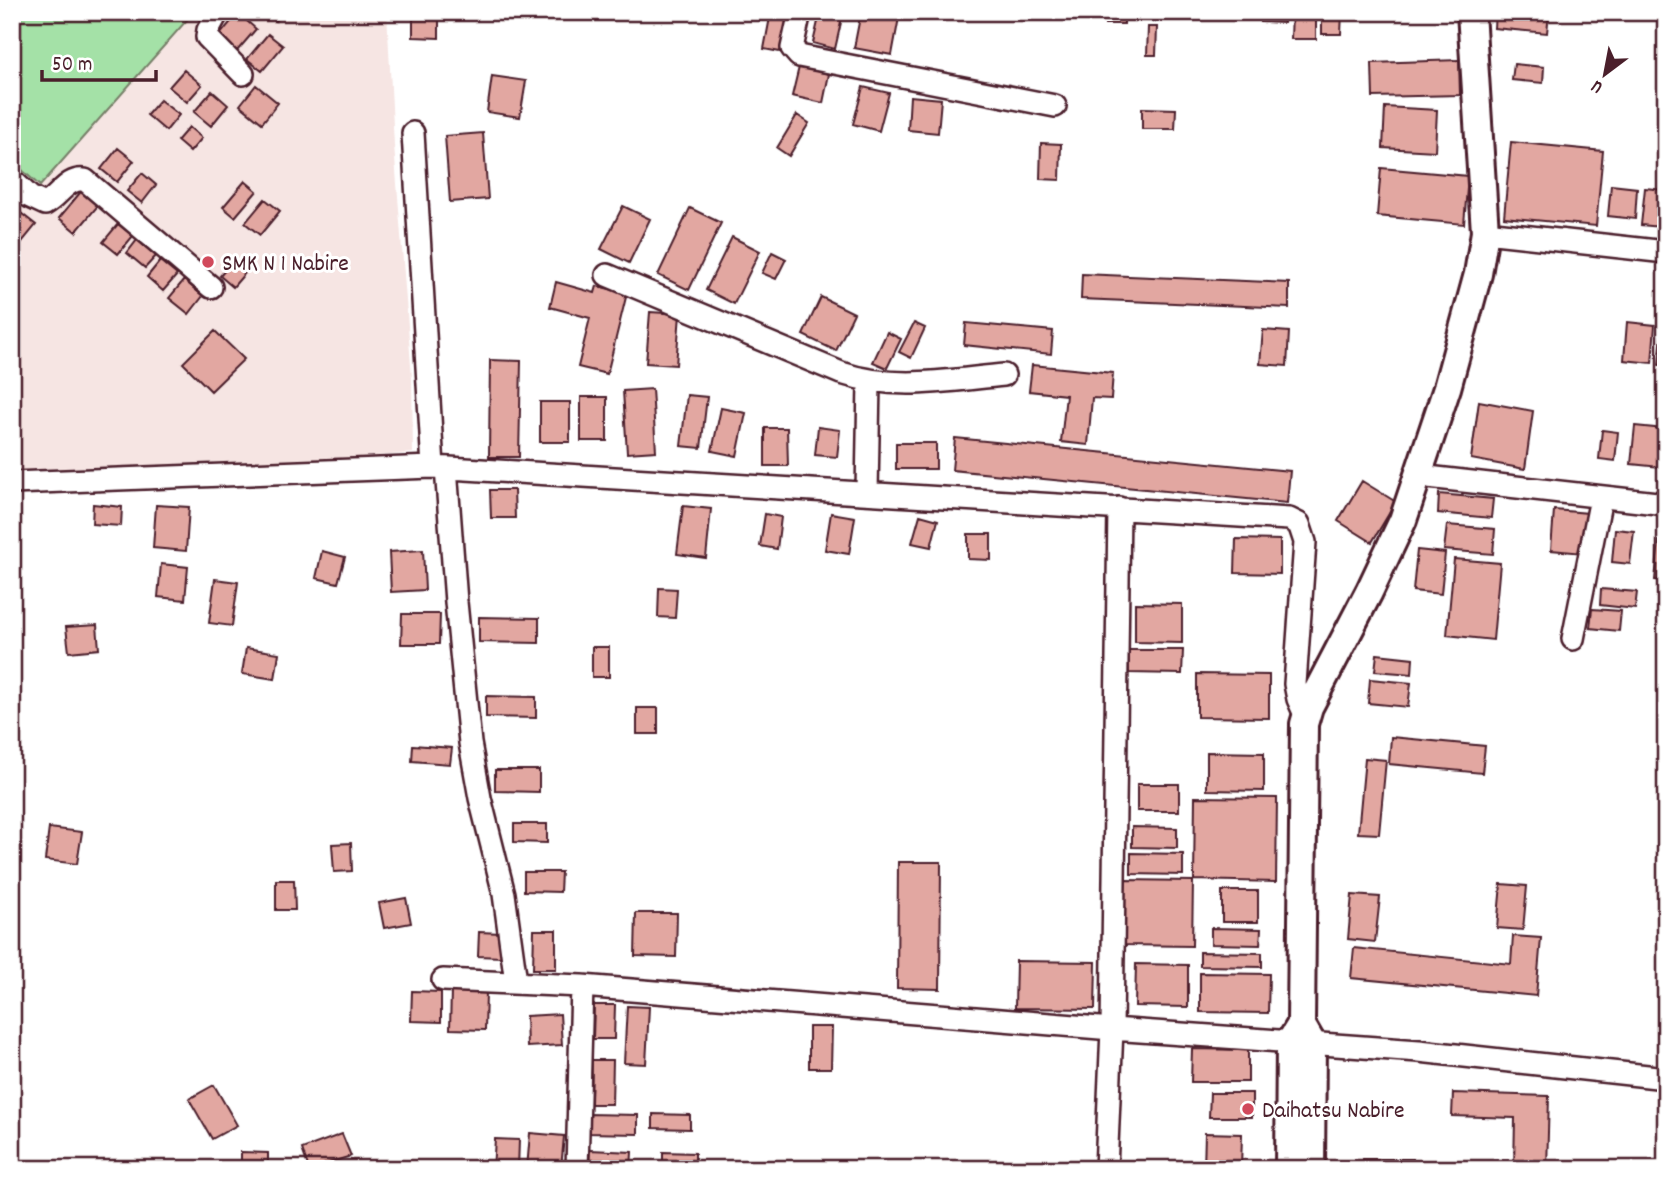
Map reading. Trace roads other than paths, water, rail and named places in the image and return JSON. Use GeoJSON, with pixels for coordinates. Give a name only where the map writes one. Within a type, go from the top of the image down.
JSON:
{"type":"FeatureCollection","features":[{"type":"Feature","properties":{"kind":"main road"},"geometry":{"type":"LineString","coordinates":[[1311,1169],[1301,1036],[1303,734],[1306,717],[1370,592],[1403,520],[1447,388],[1478,274],[1485,232],[1471,12]]}},
{"type":"Feature","properties":{"kind":"main road"},"geometry":{"type":"LineString","coordinates":[[1289,1169],[1301,1036]]}},
{"type":"Feature","properties":{"kind":"street"},"geometry":{"type":"LineString","coordinates":[[218,12],[207,37],[243,74]]}},
{"type":"Feature","properties":{"kind":"street"},"geometry":{"type":"LineString","coordinates":[[800,12],[792,48],[799,56],[1055,106]]}},
{"type":"Feature","properties":{"kind":"street"},"geometry":{"type":"LineString","coordinates":[[413,133],[439,468],[472,752],[504,894],[516,982]]}},
{"type":"Feature","properties":{"kind":"street"},"geometry":{"type":"LineString","coordinates":[[12,180],[30,197],[44,204],[70,182],[76,179],[85,180],[211,287]]}},
{"type":"Feature","properties":{"kind":"street"},"geometry":{"type":"LineString","coordinates":[[1485,232],[1666,252]]}},
{"type":"Feature","properties":{"kind":"street"},"geometry":{"type":"LineString","coordinates":[[607,275],[841,373],[869,382],[901,385],[1004,375]]}},
{"type":"Feature","properties":{"kind":"street"},"geometry":{"type":"LineString","coordinates":[[867,492],[869,382]]}},
{"type":"Feature","properties":{"kind":"street"},"geometry":{"type":"LineString","coordinates":[[12,483],[439,468],[1283,518],[1299,524],[1305,542],[1295,684],[1306,717]]}},
{"type":"Feature","properties":{"kind":"street"},"geometry":{"type":"LineString","coordinates":[[1419,476],[1666,504]]}},
{"type":"Feature","properties":{"kind":"street"},"geometry":{"type":"LineString","coordinates":[[1573,639],[1601,498]]}},
{"type":"Feature","properties":{"kind":"street"},"geometry":{"type":"LineString","coordinates":[[1106,1169],[1112,1029],[1119,508]]}},
{"type":"Feature","properties":{"kind":"street"},"geometry":{"type":"LineString","coordinates":[[443,980],[582,986],[1112,1029],[1301,1036],[1666,1078]]}},
{"type":"Feature","properties":{"kind":"street"},"geometry":{"type":"LineString","coordinates":[[577,1169],[582,986]]}},
{"type":"Feature","properties":{"kind":"place","name":"SMK N 1 Nabire"},"geometry":{"type":"Point","coordinates":[208,262]}},
{"type":"Feature","properties":{"kind":"place","name":"Daihatsu Nabire"},"geometry":{"type":"Point","coordinates":[1248,1109]}}]}
